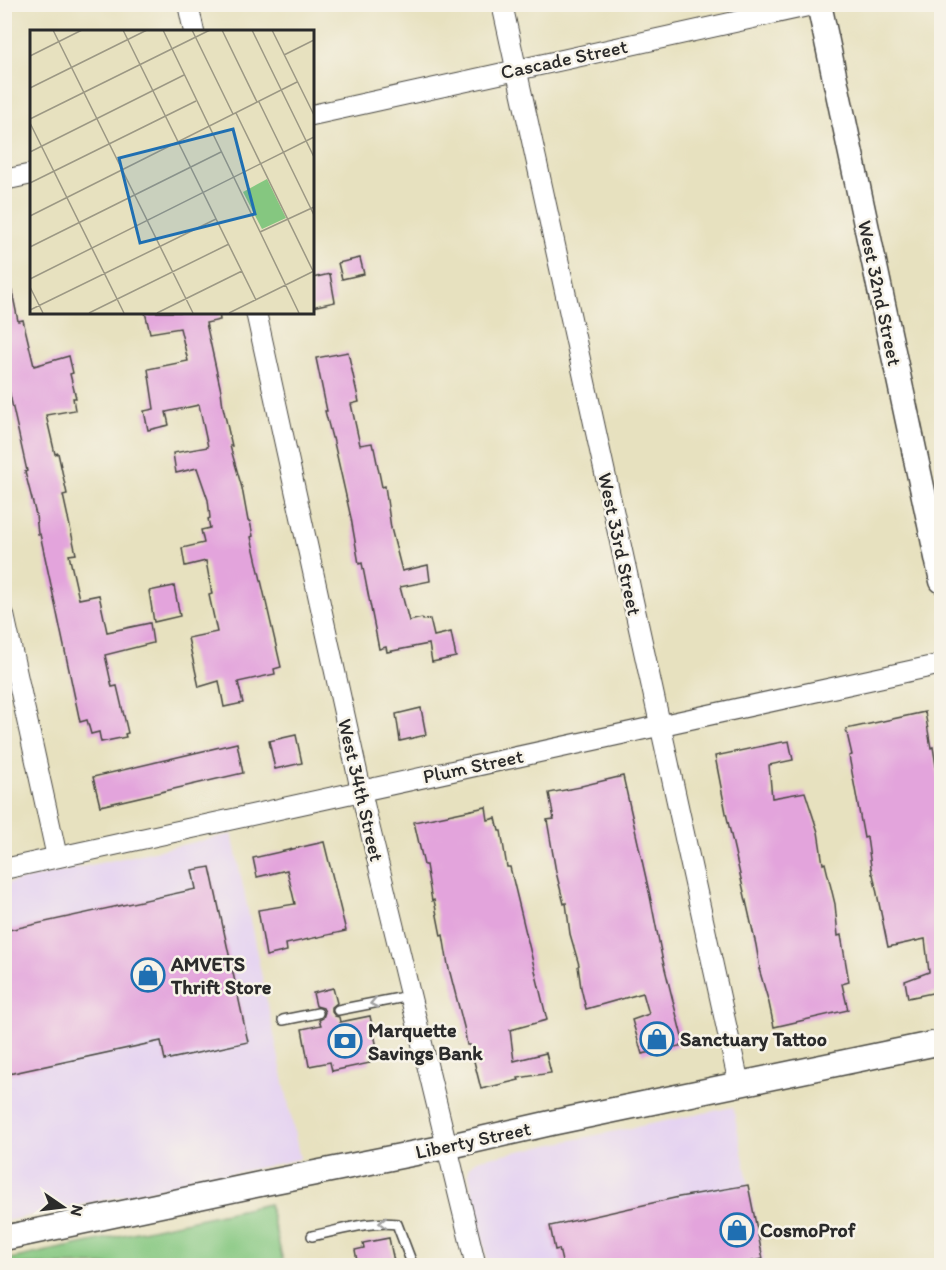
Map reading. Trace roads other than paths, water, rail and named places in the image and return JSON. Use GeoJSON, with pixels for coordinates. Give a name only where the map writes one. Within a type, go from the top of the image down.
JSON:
{"type":"FeatureCollection","features":[{"type":"Feature","properties":{"kind":"street"},"geometry":{"type":"LineString","coordinates":[[188,4],[194,30]]}},
{"type":"Feature","properties":{"kind":"street","name":"West 33rd Street"},"geometry":{"type":"LineString","coordinates":[[502,4],[739,1084]]}},
{"type":"Feature","properties":{"kind":"street","name":"Cascade Street"},"geometry":{"type":"LineString","coordinates":[[314,115],[818,4]]}},
{"type":"Feature","properties":{"kind":"street","name":"West 32nd Street"},"geometry":{"type":"LineString","coordinates":[[818,4],[942,581]]}},
{"type":"Feature","properties":{"kind":"street"},"geometry":{"type":"LineString","coordinates":[[4,180],[30,174]]}},
{"type":"Feature","properties":{"kind":"street","name":"West 34th Street"},"geometry":{"type":"LineString","coordinates":[[256,314],[361,791],[476,1266]]}},
{"type":"Feature","properties":{"kind":"street"},"geometry":{"type":"LineString","coordinates":[[4,615],[57,857]]}},
{"type":"Feature","properties":{"kind":"street","name":"Plum Street"},"geometry":{"type":"LineString","coordinates":[[4,869],[942,664]]}},
{"type":"Feature","properties":{"kind":"street","name":"Liberty Street"},"geometry":{"type":"LineString","coordinates":[[4,1238],[942,1042]]}},
{"type":"Feature","properties":{"kind":"lane"},"geometry":{"type":"LineString","coordinates":[[338,1010],[410,996]]}},
{"type":"Feature","properties":{"kind":"lane"},"geometry":{"type":"LineString","coordinates":[[283,1020],[318,1013]]}},
{"type":"Feature","properties":{"kind":"lane"},"geometry":{"type":"LineString","coordinates":[[312,1236],[369,1224],[387,1222],[396,1224],[413,1266]]}},
{"type":"Feature","properties":{"kind":"place","name":"AMVETS Thrift Store"},"geometry":{"type":"Point","coordinates":[148,975]}},
{"type":"Feature","properties":{"kind":"place","name":"Sanctuary Tattoo"},"geometry":{"type":"Point","coordinates":[657,1039]}},
{"type":"Feature","properties":{"kind":"place","name":"Marquette Savings Bank"},"geometry":{"type":"Point","coordinates":[345,1041]}},
{"type":"Feature","properties":{"kind":"place","name":"CosmoProf"},"geometry":{"type":"Point","coordinates":[737,1230]}}]}
